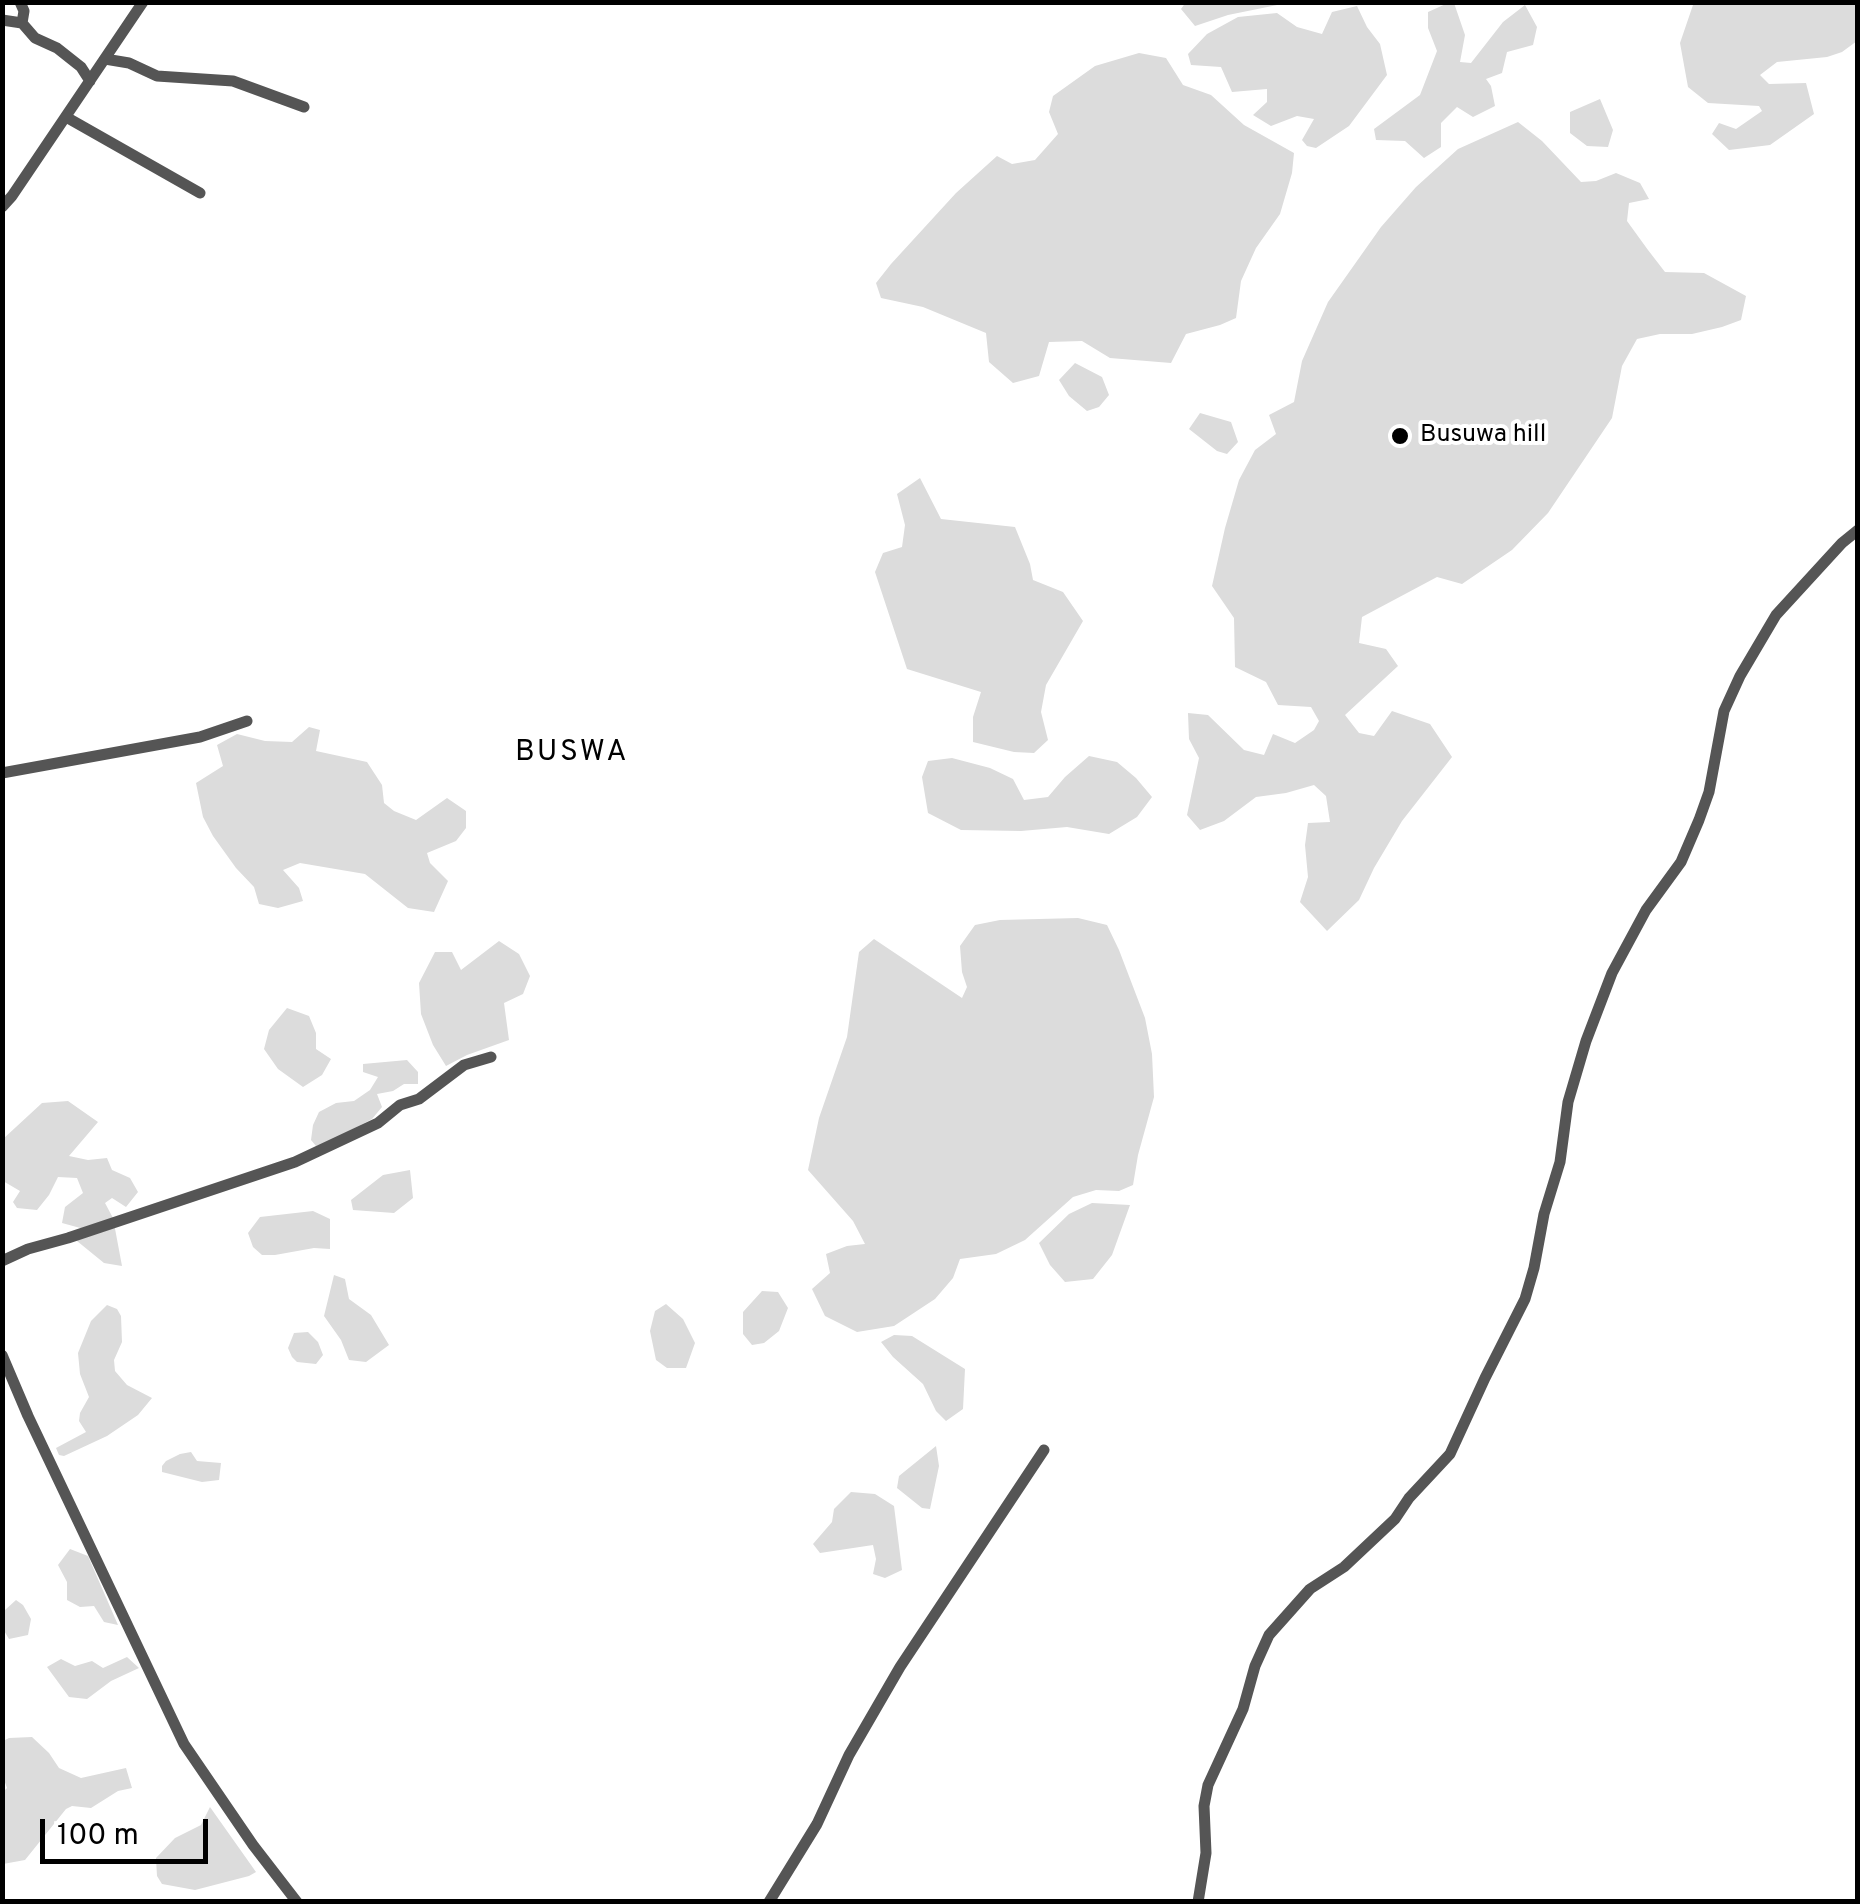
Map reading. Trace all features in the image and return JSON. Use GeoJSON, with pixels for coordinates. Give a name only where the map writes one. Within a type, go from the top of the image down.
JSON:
{"type":"FeatureCollection","features":[{"type":"Feature","properties":{"kind":"street"},"geometry":{"type":"LineString","coordinates":[[20,2],[24,12],[22,24]]}},
{"type":"Feature","properties":{"kind":"street"},"geometry":{"type":"LineString","coordinates":[[2,207],[144,2]]}},
{"type":"Feature","properties":{"kind":"street"},"geometry":{"type":"LineString","coordinates":[[2,20],[22,24],[34,38],[57,48],[81,66],[90,82]]}},
{"type":"Feature","properties":{"kind":"street"},"geometry":{"type":"LineString","coordinates":[[105,59],[129,63],[157,76],[232,81],[304,107]]}},
{"type":"Feature","properties":{"kind":"street"},"geometry":{"type":"LineString","coordinates":[[66,117],[200,193]]}},
{"type":"Feature","properties":{"kind":"street"},"geometry":{"type":"LineString","coordinates":[[1198,1902],[1206,1853],[1204,1806],[1208,1785],[1237,1725],[1254,1666],[1269,1636],[1310,1589],[1344,1567],[1395,1519],[1450,1454],[1525,1299],[1560,1162],[1568,1102],[1586,1042],[1612,974],[1646,910],[1681,862],[1700,820],[1724,711],[1776,616],[1858,530]]}},
{"type":"Feature","properties":{"kind":"street"},"geometry":{"type":"LineString","coordinates":[[2,772],[200,737],[247,721]]}},
{"type":"Feature","properties":{"kind":"street"},"geometry":{"type":"LineString","coordinates":[[2,1261],[28,1248],[295,1162],[378,1123],[400,1106],[419,1099],[464,1065],[491,1057]]}},
{"type":"Feature","properties":{"kind":"street"},"geometry":{"type":"LineString","coordinates":[[2,1355],[184,1744],[297,1902]]}},
{"type":"Feature","properties":{"kind":"street"},"geometry":{"type":"LineString","coordinates":[[769,1902],[817,1824],[849,1755],[900,1666],[1044,1450]]}},
{"type":"Feature","properties":{"kind":"shaded area"},"geometry":{"type":"Polygon","coordinates":[[[1186,2],[1287,3],[1195,26],[1181,9],[1186,2]]]}},
{"type":"Feature","properties":{"kind":"shaded area"},"geometry":{"type":"Polygon","coordinates":[[[1454,3],[1465,35],[1460,62],[1471,63],[1503,22],[1525,5],[1537,27],[1533,45],[1507,52],[1502,73],[1486,79],[1495,106],[1473,117],[1457,107],[1441,123],[1441,147],[1424,158],[1405,141],[1376,140],[1374,129],[1420,95],[1437,51],[1428,28],[1428,12],[1454,3]]]}},
{"type":"Feature","properties":{"kind":"shaded area"},"geometry":{"type":"Polygon","coordinates":[[[1857,3],[1857,41],[1827,57],[1777,62],[1760,75],[1769,84],[1806,83],[1814,114],[1770,145],[1729,150],[1712,134],[1719,123],[1736,129],[1762,111],[1759,106],[1708,103],[1688,87],[1680,43],[1693,5],[1857,3]]]}},
{"type":"Feature","properties":{"kind":"shaded area"},"geometry":{"type":"Polygon","coordinates":[[[1357,6],[1380,44],[1387,75],[1349,126],[1316,148],[1302,140],[1314,119],[1297,116],[1271,126],[1253,115],[1267,102],[1267,89],[1232,92],[1221,67],[1191,65],[1188,54],[1207,34],[1238,17],[1277,13],[1297,27],[1322,34],[1332,12],[1357,6]]]}},
{"type":"Feature","properties":{"kind":"shaded area"},"geometry":{"type":"Polygon","coordinates":[[[1139,53],[1166,58],[1183,85],[1211,95],[1244,125],[1294,153],[1280,214],[1256,248],[1241,281],[1236,318],[1186,334],[1171,363],[1110,358],[1082,341],[1049,342],[1039,376],[1013,383],[989,362],[986,333],[923,307],[881,298],[876,283],[956,193],[997,156],[1012,164],[1035,160],[1058,134],[1049,112],[1053,96],[1095,66],[1139,53]]]}},
{"type":"Feature","properties":{"kind":"shaded area"},"geometry":{"type":"Polygon","coordinates":[[[1600,99],[1613,130],[1608,147],[1587,146],[1570,133],[1570,112],[1600,99]]]}},
{"type":"Feature","properties":{"kind":"shaded area"},"geometry":{"type":"Polygon","coordinates":[[[1518,122],[1581,182],[1616,173],[1640,183],[1649,199],[1629,203],[1627,221],[1648,250],[1665,272],[1704,273],[1746,296],[1741,320],[1692,334],[1637,339],[1622,366],[1612,418],[1548,513],[1512,550],[1462,584],[1437,577],[1362,617],[1359,643],[1386,649],[1398,666],[1345,715],[1359,733],[1374,736],[1392,711],[1430,724],[1452,757],[1402,821],[1359,900],[1327,931],[1300,902],[1308,877],[1308,823],[1330,822],[1326,796],[1314,785],[1256,797],[1224,821],[1200,830],[1187,815],[1199,758],[1189,739],[1188,713],[1208,715],[1244,750],[1264,755],[1273,734],[1295,743],[1314,730],[1319,721],[1311,707],[1278,705],[1266,682],[1235,667],[1234,618],[1212,586],[1225,528],[1239,480],[1255,450],[1276,434],[1269,415],[1294,402],[1302,361],[1328,302],[1381,227],[1416,187],[1458,149],[1518,122]]]}},
{"type":"Feature","properties":{"kind":"shaded area"},"geometry":{"type":"Polygon","coordinates":[[[1075,363],[1102,377],[1109,395],[1099,407],[1087,411],[1069,396],[1059,380],[1075,363]]]}},
{"type":"Feature","properties":{"kind":"shaded area"},"geometry":{"type":"Polygon","coordinates":[[[1200,413],[1231,422],[1238,442],[1227,454],[1189,429],[1200,413]]]}},
{"type":"Feature","properties":{"kind":"shaded area"},"geometry":{"type":"Polygon","coordinates":[[[920,478],[941,519],[1015,527],[1033,580],[1063,592],[1083,621],[1046,685],[1041,712],[1048,740],[1034,753],[973,742],[973,717],[981,692],[907,669],[875,572],[883,553],[902,547],[905,525],[897,494],[920,478]]]}},
{"type":"Feature","properties":{"kind":"shaded area"},"geometry":{"type":"Polygon","coordinates":[[[309,727],[320,730],[316,751],[367,762],[382,785],[384,803],[394,811],[416,820],[447,798],[466,811],[466,828],[456,841],[427,853],[430,863],[448,881],[434,912],[408,908],[365,874],[300,863],[283,870],[299,888],[303,901],[278,908],[259,904],[254,887],[213,836],[203,817],[196,783],[223,766],[217,745],[237,734],[292,742],[309,727]]]}},
{"type":"Feature","properties":{"kind":"shaded area"},"geometry":{"type":"Polygon","coordinates":[[[1089,756],[1117,762],[1152,797],[1137,817],[1109,834],[1067,827],[961,830],[928,813],[922,777],[928,761],[952,758],[990,768],[1013,779],[1024,800],[1048,797],[1089,756]]]}},
{"type":"Feature","properties":{"kind":"shaded area"},"geometry":{"type":"Polygon","coordinates":[[[1078,918],[1107,925],[1145,1018],[1154,1097],[1133,1185],[1119,1191],[1096,1190],[1073,1197],[1025,1240],[996,1254],[960,1259],[953,1278],[935,1299],[894,1326],[857,1332],[825,1316],[812,1289],[830,1273],[826,1254],[865,1244],[853,1221],[808,1170],[819,1118],[847,1037],[859,952],[874,939],[962,998],[967,987],[960,946],[975,925],[1000,920],[1078,918]]]}},
{"type":"Feature","properties":{"kind":"shaded area"},"geometry":{"type":"Polygon","coordinates":[[[499,941],[519,954],[530,976],[523,994],[504,1003],[509,1040],[446,1066],[421,1014],[419,983],[435,952],[452,952],[461,970],[499,941]]]}},
{"type":"Feature","properties":{"kind":"shaded area"},"geometry":{"type":"Polygon","coordinates":[[[287,1008],[309,1016],[316,1033],[316,1049],[331,1059],[322,1075],[303,1087],[278,1069],[264,1049],[269,1030],[287,1008]]]}},
{"type":"Feature","properties":{"kind":"shaded area"},"geometry":{"type":"Polygon","coordinates":[[[407,1060],[418,1072],[418,1084],[404,1084],[377,1094],[382,1107],[372,1119],[316,1146],[311,1140],[319,1112],[336,1103],[354,1101],[370,1090],[378,1077],[363,1072],[363,1064],[407,1060]]]}},
{"type":"Feature","properties":{"kind":"shaded area"},"geometry":{"type":"Polygon","coordinates":[[[68,1101],[98,1122],[69,1156],[107,1158],[112,1170],[130,1178],[138,1192],[126,1207],[112,1198],[105,1203],[113,1218],[122,1266],[104,1263],[77,1241],[84,1229],[62,1223],[65,1207],[83,1193],[77,1178],[58,1177],[37,1210],[17,1208],[13,1202],[20,1191],[3,1181],[3,1139],[42,1103],[68,1101]]]}},
{"type":"Feature","properties":{"kind":"shaded area"},"geometry":{"type":"Polygon","coordinates":[[[410,1170],[413,1198],[394,1213],[353,1210],[351,1200],[383,1175],[410,1170]]]}},
{"type":"Feature","properties":{"kind":"shaded area"},"geometry":{"type":"Polygon","coordinates":[[[1092,1203],[1130,1205],[1112,1255],[1093,1279],[1065,1282],[1050,1265],[1039,1243],[1069,1214],[1092,1203]]]}},
{"type":"Feature","properties":{"kind":"shaded area"},"geometry":{"type":"Polygon","coordinates":[[[313,1211],[330,1219],[330,1249],[262,1255],[253,1247],[248,1233],[260,1217],[313,1211]]]}},
{"type":"Feature","properties":{"kind":"shaded area"},"geometry":{"type":"Polygon","coordinates":[[[334,1275],[345,1279],[349,1299],[371,1315],[389,1345],[366,1362],[349,1360],[324,1316],[334,1275]]]}},
{"type":"Feature","properties":{"kind":"shaded area"},"geometry":{"type":"Polygon","coordinates":[[[762,1291],[778,1292],[788,1308],[779,1331],[764,1343],[752,1345],[743,1334],[743,1312],[762,1291]]]}},
{"type":"Feature","properties":{"kind":"shaded area"},"geometry":{"type":"Polygon","coordinates":[[[666,1304],[683,1319],[695,1343],[686,1368],[667,1368],[656,1360],[650,1331],[655,1311],[666,1304]]]}},
{"type":"Feature","properties":{"kind":"shaded area"},"geometry":{"type":"Polygon","coordinates":[[[107,1305],[117,1309],[121,1316],[122,1342],[114,1360],[115,1371],[127,1385],[152,1398],[138,1415],[107,1436],[59,1455],[56,1448],[86,1432],[79,1421],[89,1397],[80,1374],[78,1353],[91,1321],[107,1305]]]}},
{"type":"Feature","properties":{"kind":"shaded area"},"geometry":{"type":"Polygon","coordinates":[[[308,1332],[323,1355],[316,1364],[297,1362],[288,1348],[294,1333],[308,1332]]]}},
{"type":"Feature","properties":{"kind":"shaded area"},"geometry":{"type":"Polygon","coordinates":[[[894,1335],[912,1336],[965,1369],[963,1409],[946,1421],[936,1411],[923,1384],[881,1342],[894,1335]]]}},
{"type":"Feature","properties":{"kind":"shaded area"},"geometry":{"type":"Polygon","coordinates":[[[936,1446],[939,1466],[930,1509],[922,1508],[897,1488],[899,1476],[936,1446]]]}},
{"type":"Feature","properties":{"kind":"shaded area"},"geometry":{"type":"Polygon","coordinates":[[[191,1452],[197,1461],[221,1463],[219,1480],[202,1482],[162,1472],[166,1461],[191,1452]]]}},
{"type":"Feature","properties":{"kind":"shaded area"},"geometry":{"type":"Polygon","coordinates":[[[851,1492],[875,1494],[894,1506],[902,1570],[885,1578],[873,1574],[873,1545],[820,1553],[813,1544],[832,1522],[834,1509],[851,1492]]]}},
{"type":"Feature","properties":{"kind":"shaded area"},"geometry":{"type":"Polygon","coordinates":[[[70,1549],[88,1556],[118,1625],[104,1622],[94,1606],[80,1607],[67,1600],[67,1582],[58,1565],[70,1549]]]}},
{"type":"Feature","properties":{"kind":"shaded area"},"geometry":{"type":"Polygon","coordinates":[[[16,1600],[31,1619],[28,1635],[9,1639],[3,1629],[3,1618],[5,1610],[16,1600]]]}},
{"type":"Feature","properties":{"kind":"shaded area"},"geometry":{"type":"Polygon","coordinates":[[[127,1657],[139,1668],[111,1681],[87,1699],[69,1697],[47,1667],[61,1659],[75,1666],[92,1661],[103,1668],[127,1657]]]}},
{"type":"Feature","properties":{"kind":"shaded area"},"geometry":{"type":"Polygon","coordinates":[[[32,1737],[59,1768],[81,1778],[126,1768],[132,1788],[118,1791],[91,1808],[66,1809],[25,1860],[3,1864],[3,1792],[7,1788],[3,1777],[3,1741],[32,1737]]]}},
{"type":"Feature","properties":{"kind":"shaded area"},"geometry":{"type":"Polygon","coordinates":[[[210,1807],[256,1872],[195,1890],[162,1884],[157,1876],[156,1858],[175,1838],[201,1825],[210,1807]]]}},
{"type":"Feature","properties":{"kind":"place","name":"Busuwa hill"},"geometry":{"type":"Point","coordinates":[1400,436]}},
{"type":"Feature","properties":{"kind":"district","name":"BUSWA"},"geometry":{"type":"Point","coordinates":[572,754]}}]}
